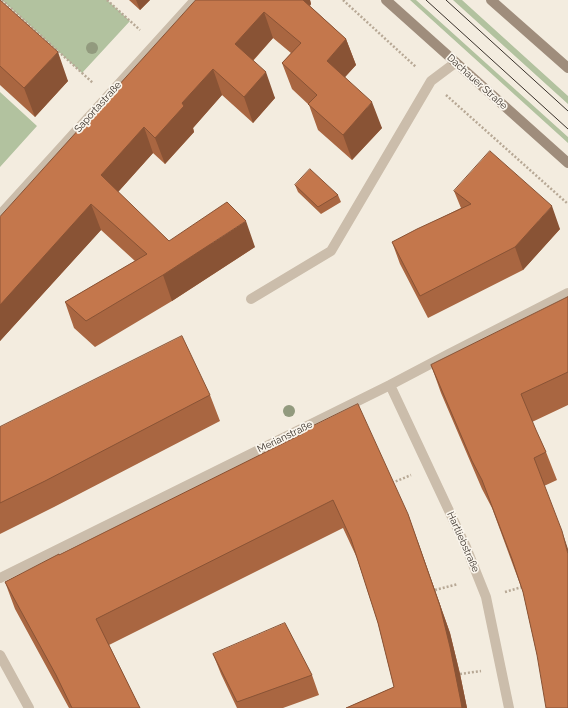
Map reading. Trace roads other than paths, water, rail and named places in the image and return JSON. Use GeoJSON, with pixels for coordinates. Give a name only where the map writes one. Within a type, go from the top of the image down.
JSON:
{"type":"FeatureCollection","features":[{"type":"Feature","properties":{"kind":"main road","name":"Dachauer Straße"},"geometry":{"type":"LineString","coordinates":[[386,0],[568,163]]}},
{"type":"Feature","properties":{"kind":"main road"},"geometry":{"type":"LineString","coordinates":[[491,0],[568,68]]}},
{"type":"Feature","properties":{"kind":"street","name":"Saportastraße"},"geometry":{"type":"LineString","coordinates":[[0,215],[195,0]]}},
{"type":"Feature","properties":{"kind":"street"},"geometry":{"type":"LineString","coordinates":[[251,299],[331,251],[431,81],[455,63]]}},
{"type":"Feature","properties":{"kind":"street","name":"Merianstraße"},"geometry":{"type":"LineString","coordinates":[[0,578],[390,385],[568,293]]}},
{"type":"Feature","properties":{"kind":"street","name":"Hartliebstraße"},"geometry":{"type":"LineString","coordinates":[[390,385],[466,547],[486,597],[509,708]]}},
{"type":"Feature","properties":{"kind":"street"},"geometry":{"type":"LineString","coordinates":[[0,655],[29,708]]}},
{"type":"Feature","properties":{"kind":"tram line"},"geometry":{"type":"LineString","coordinates":[[426,0],[568,129]]}},
{"type":"Feature","properties":{"kind":"tram line"},"geometry":{"type":"LineString","coordinates":[[446,0],[568,111]]}}]}
